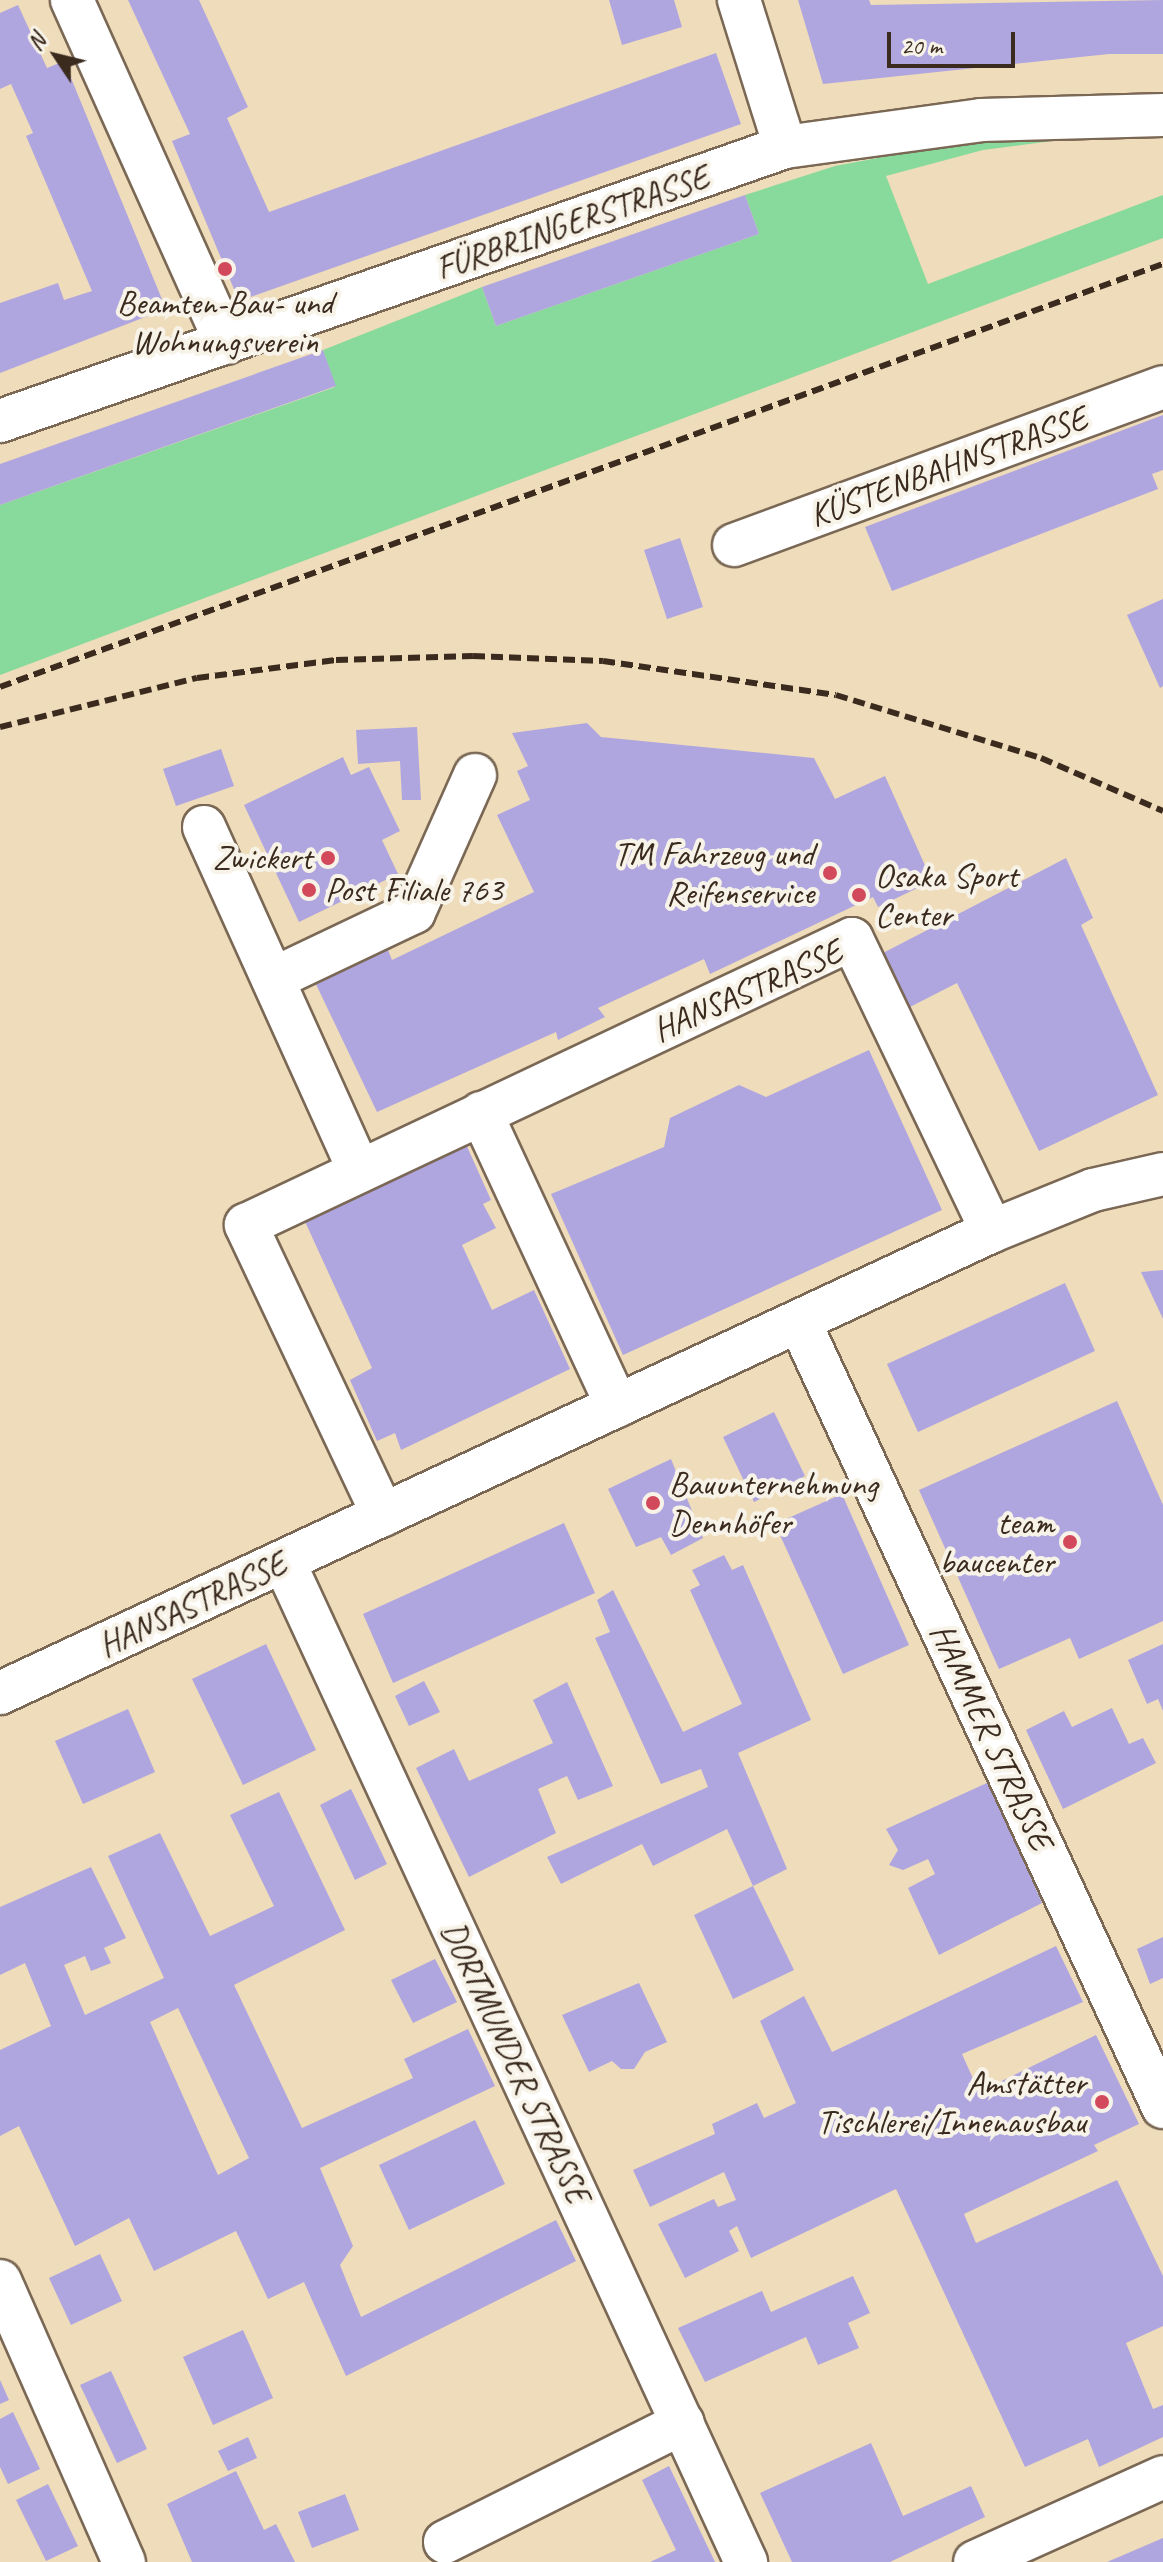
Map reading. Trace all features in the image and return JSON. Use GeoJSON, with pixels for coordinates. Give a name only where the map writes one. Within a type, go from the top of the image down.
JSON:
{"type":"FeatureCollection","features":[{"type":"Feature","properties":{"kind":"street"},"geometry":{"type":"LineString","coordinates":[[72,0],[226,343]]}},
{"type":"Feature","properties":{"kind":"street"},"geometry":{"type":"LineString","coordinates":[[739,0],[785,147]]}},
{"type":"Feature","properties":{"kind":"street","name":"FÜRBRINGERSTRASSE"},"geometry":{"type":"LineString","coordinates":[[0,421],[785,147],[854,134],[981,120],[1163,115]]}},
{"type":"Feature","properties":{"kind":"street","name":"KÜSTENBAHNSTRASSE"},"geometry":{"type":"LineString","coordinates":[[734,545],[1163,387]]}},
{"type":"Feature","properties":{"kind":"street"},"geometry":{"type":"LineString","coordinates":[[273,979],[414,912],[475,775]]}},
{"type":"Feature","properties":{"kind":"street"},"geometry":{"type":"LineString","coordinates":[[204,827],[359,1171]]}},
{"type":"Feature","properties":{"kind":"street","name":"HANSASTRASSE"},"geometry":{"type":"LineString","coordinates":[[383,1515],[246,1225],[852,939],[992,1231]]}},
{"type":"Feature","properties":{"kind":"street"},"geometry":{"type":"LineString","coordinates":[[481,1113],[617,1406]]}},
{"type":"Feature","properties":{"kind":"street","name":"HANSASTRASSE"},"geometry":{"type":"LineString","coordinates":[[0,1693],[992,1231],[1093,1190],[1163,1174]]}},
{"type":"Feature","properties":{"kind":"street","name":"HAMMER STRASSE"},"geometry":{"type":"LineString","coordinates":[[800,1323],[1163,2107]]}},
{"type":"Feature","properties":{"kind":"street","name":"DORTMUNDER STRASSE"},"geometry":{"type":"LineString","coordinates":[[284,1562],[746,2562]]}},
{"type":"Feature","properties":{"kind":"street"},"geometry":{"type":"LineString","coordinates":[[0,2281],[124,2562]]}},
{"type":"Feature","properties":{"kind":"street"},"geometry":{"type":"LineString","coordinates":[[445,2542],[683,2423]]}},
{"type":"Feature","properties":{"kind":"street"},"geometry":{"type":"LineString","coordinates":[[975,2562],[1163,2477]]}},
{"type":"Feature","properties":{"kind":"green space"},"geometry":{"type":"Polygon","coordinates":[[[1120,132],[983,150],[886,176],[928,284],[1163,195],[1163,238],[0,675],[0,505],[335,387],[323,350],[482,287],[496,326],[759,234],[745,195],[835,166],[979,139],[1120,132]]]}},
{"type":"Feature","properties":{"kind":"building"},"geometry":{"type":"Polygon","coordinates":[[[128,0],[199,0],[248,107],[227,118],[269,212],[716,53],[741,124],[239,301],[172,141],[190,134],[128,0]]]}},
{"type":"Feature","properties":{"kind":"building"},"geometry":{"type":"Polygon","coordinates":[[[609,0],[674,0],[682,27],[622,45],[609,0]]]}},
{"type":"Feature","properties":{"kind":"building"},"geometry":{"type":"Polygon","coordinates":[[[798,0],[869,0],[871,5],[1163,0],[1163,54],[1109,54],[823,84],[798,0]]]}},
{"type":"Feature","properties":{"kind":"building"},"geometry":{"type":"Polygon","coordinates":[[[18,5],[47,68],[64,61],[166,309],[0,373],[0,303],[58,283],[64,300],[92,291],[26,136],[33,133],[11,84],[0,89],[0,13],[18,5]]]}},
{"type":"Feature","properties":{"kind":"building"},"geometry":{"type":"Polygon","coordinates":[[[745,195],[759,234],[496,326],[482,287],[745,195]]]}},
{"type":"Feature","properties":{"kind":"building"},"geometry":{"type":"Polygon","coordinates":[[[323,350],[336,386],[0,505],[0,464],[323,350]]]}},
{"type":"Feature","properties":{"kind":"building"},"geometry":{"type":"Polygon","coordinates":[[[1163,415],[1163,470],[1152,474],[1158,489],[892,591],[865,527],[1163,415]]]}},
{"type":"Feature","properties":{"kind":"building"},"geometry":{"type":"Polygon","coordinates":[[[680,538],[703,607],[667,619],[644,550],[680,538]]]}},
{"type":"Feature","properties":{"kind":"building"},"geometry":{"type":"Polygon","coordinates":[[[1163,599],[1163,686],[1160,688],[1127,615],[1163,599]]]}},
{"type":"Feature","properties":{"kind":"building"},"geometry":{"type":"Polygon","coordinates":[[[587,723],[601,737],[814,758],[835,799],[885,776],[932,881],[878,907],[873,897],[710,974],[704,959],[598,1008],[605,1017],[558,1040],[556,1032],[377,1112],[313,978],[386,945],[392,960],[534,892],[497,815],[530,800],[517,771],[528,766],[512,733],[587,723]]]}},
{"type":"Feature","properties":{"kind":"building"},"geometry":{"type":"Polygon","coordinates":[[[417,727],[421,800],[402,800],[400,761],[358,764],[356,730],[417,727]]]}},
{"type":"Feature","properties":{"kind":"building"},"geometry":{"type":"Polygon","coordinates":[[[221,749],[234,786],[176,806],[163,769],[221,749]]]}},
{"type":"Feature","properties":{"kind":"building"},"geometry":{"type":"Polygon","coordinates":[[[343,757],[351,775],[369,767],[400,831],[382,840],[398,874],[299,922],[244,805],[343,757]]]}},
{"type":"Feature","properties":{"kind":"building"},"geometry":{"type":"Polygon","coordinates":[[[1066,858],[1093,918],[1081,925],[1158,1095],[1039,1151],[957,983],[908,1008],[883,953],[1066,858]]]}},
{"type":"Feature","properties":{"kind":"building"},"geometry":{"type":"Polygon","coordinates":[[[869,1050],[942,1210],[623,1355],[551,1194],[664,1147],[670,1118],[739,1085],[766,1097],[869,1050]]]}},
{"type":"Feature","properties":{"kind":"building"},"geometry":{"type":"Polygon","coordinates":[[[461,1133],[491,1200],[483,1204],[496,1228],[462,1245],[492,1310],[534,1290],[570,1369],[401,1450],[395,1433],[377,1441],[350,1380],[372,1368],[302,1215],[461,1133]]]}},
{"type":"Feature","properties":{"kind":"building"},"geometry":{"type":"Polygon","coordinates":[[[1163,1270],[1163,1319],[1141,1272],[1163,1270]]]}},
{"type":"Feature","properties":{"kind":"building"},"geometry":{"type":"Polygon","coordinates":[[[1065,1283],[1095,1351],[918,1432],[887,1364],[1065,1283]]]}},
{"type":"Feature","properties":{"kind":"building"},"geometry":{"type":"Polygon","coordinates":[[[1117,1401],[1163,1505],[1163,1621],[1079,1659],[1070,1638],[999,1669],[919,1490],[1117,1401]]]}},
{"type":"Feature","properties":{"kind":"building"},"geometry":{"type":"Polygon","coordinates":[[[774,1412],[805,1476],[754,1502],[723,1437],[774,1412]]]}},
{"type":"Feature","properties":{"kind":"building","name":"Bauunternehmung Dennhöfer"},"geometry":{"type":"Polygon","coordinates":[[[671,1459],[703,1538],[671,1555],[661,1537],[636,1547],[608,1489],[671,1459]]]}},
{"type":"Feature","properties":{"kind":"building"},"geometry":{"type":"Polygon","coordinates":[[[842,1494],[909,1645],[843,1674],[775,1524],[842,1494]]]}},
{"type":"Feature","properties":{"kind":"building"},"geometry":{"type":"Polygon","coordinates":[[[564,1523],[595,1593],[393,1683],[363,1614],[564,1523]]]}},
{"type":"Feature","properties":{"kind":"building"},"geometry":{"type":"Polygon","coordinates":[[[724,1555],[732,1570],[743,1565],[811,1720],[738,1753],[787,1869],[753,1886],[727,1829],[653,1866],[642,1844],[561,1884],[547,1857],[708,1787],[701,1769],[661,1784],[595,1638],[610,1632],[597,1600],[613,1590],[683,1732],[742,1704],[690,1590],[700,1585],[692,1570],[724,1555]]]}},
{"type":"Feature","properties":{"kind":"building"},"geometry":{"type":"Polygon","coordinates":[[[266,1644],[316,1750],[243,1785],[192,1679],[266,1644]]]}},
{"type":"Feature","properties":{"kind":"building"},"geometry":{"type":"Polygon","coordinates":[[[1163,1644],[1163,1711],[1158,1699],[1147,1704],[1128,1660],[1163,1644]]]}},
{"type":"Feature","properties":{"kind":"building"},"geometry":{"type":"Polygon","coordinates":[[[424,1681],[440,1712],[409,1726],[395,1696],[424,1681]]]}},
{"type":"Feature","properties":{"kind":"building"},"geometry":{"type":"Polygon","coordinates":[[[567,1682],[613,1786],[578,1800],[567,1776],[538,1789],[556,1833],[469,1877],[416,1768],[454,1749],[469,1781],[553,1743],[533,1700],[567,1682]]]}},
{"type":"Feature","properties":{"kind":"building"},"geometry":{"type":"Polygon","coordinates":[[[1112,1708],[1129,1744],[1143,1738],[1156,1763],[1063,1809],[1026,1730],[1064,1711],[1072,1727],[1112,1708]]]}},
{"type":"Feature","properties":{"kind":"building"},"geometry":{"type":"Polygon","coordinates":[[[128,1709],[155,1772],[83,1804],[55,1741],[128,1709]]]}},
{"type":"Feature","properties":{"kind":"building"},"geometry":{"type":"Polygon","coordinates":[[[989,1782],[1042,1903],[939,1955],[908,1888],[935,1874],[928,1859],[903,1870],[889,1865],[898,1850],[886,1829],[989,1782]]]}},
{"type":"Feature","properties":{"kind":"building"},"geometry":{"type":"Polygon","coordinates":[[[351,1789],[387,1864],[355,1880],[320,1805],[351,1789]]]}},
{"type":"Feature","properties":{"kind":"building"},"geometry":{"type":"Polygon","coordinates":[[[279,1792],[345,1930],[234,1985],[302,2128],[413,2078],[404,2059],[468,2029],[495,2086],[320,2168],[353,2246],[340,2265],[361,2317],[556,2220],[576,2261],[346,2376],[304,2282],[268,2299],[236,2231],[154,2271],[129,2218],[75,2246],[19,2126],[0,2136],[0,2050],[51,2026],[25,1963],[0,1975],[0,1907],[91,1867],[126,1938],[104,1948],[111,1963],[91,1971],[85,1956],[64,1965],[85,2015],[164,1978],[108,1856],[160,1833],[210,1936],[274,1906],[230,1815],[279,1792]],[[178,2008],[150,2022],[218,2175],[249,2158],[178,2008]]]}},
{"type":"Feature","properties":{"kind":"building"},"geometry":{"type":"Polygon","coordinates":[[[753,1886],[794,1970],[733,1999],[694,1915],[753,1886]]]}},
{"type":"Feature","properties":{"kind":"building"},"geometry":{"type":"Polygon","coordinates":[[[1163,1937],[1163,1978],[1150,1984],[1137,1949],[1163,1937]]]}},
{"type":"Feature","properties":{"kind":"building"},"geometry":{"type":"Polygon","coordinates":[[[1056,1946],[1083,2002],[962,2054],[979,2092],[1096,2035],[1139,2124],[1094,2145],[1098,2151],[964,2214],[976,2243],[1117,2180],[1163,2276],[1163,2326],[1126,2343],[1153,2409],[1163,2405],[1163,2437],[1099,2467],[1088,2439],[1025,2467],[896,2189],[751,2258],[737,2226],[729,2231],[739,2251],[685,2278],[658,2224],[714,2199],[718,2207],[736,2200],[724,2172],[650,2207],[633,2170],[715,2134],[712,2124],[757,2103],[764,2118],[796,2103],[760,2021],[804,1996],[832,2052],[1056,1946]]]}},
{"type":"Feature","properties":{"kind":"building"},"geometry":{"type":"Polygon","coordinates":[[[435,1959],[457,2002],[413,2023],[391,1980],[435,1959]]]}},
{"type":"Feature","properties":{"kind":"building"},"geometry":{"type":"Polygon","coordinates":[[[639,1983],[667,2042],[645,2052],[634,2069],[621,2069],[612,2061],[589,2072],[562,2015],[639,1983]]]}},
{"type":"Feature","properties":{"kind":"building"},"geometry":{"type":"Polygon","coordinates":[[[475,2120],[505,2184],[409,2230],[379,2165],[475,2120]]]}},
{"type":"Feature","properties":{"kind":"building"},"geometry":{"type":"Polygon","coordinates":[[[100,2254],[122,2301],[71,2325],[49,2278],[100,2254]]]}},
{"type":"Feature","properties":{"kind":"building"},"geometry":{"type":"Polygon","coordinates":[[[853,2276],[870,2313],[848,2323],[859,2348],[818,2365],[806,2337],[705,2382],[678,2328],[762,2291],[771,2312],[853,2276]]]}},
{"type":"Feature","properties":{"kind":"building"},"geometry":{"type":"Polygon","coordinates":[[[243,2330],[273,2398],[213,2425],[183,2357],[243,2330]]]}},
{"type":"Feature","properties":{"kind":"building"},"geometry":{"type":"Polygon","coordinates":[[[111,2371],[147,2449],[117,2463],[80,2385],[111,2371]]]}},
{"type":"Feature","properties":{"kind":"building"},"geometry":{"type":"Polygon","coordinates":[[[0,2380],[9,2400],[0,2404],[0,2380]]]}},
{"type":"Feature","properties":{"kind":"building"},"geometry":{"type":"Polygon","coordinates":[[[13,2412],[40,2469],[8,2484],[0,2467],[0,2419],[13,2412]]]}},
{"type":"Feature","properties":{"kind":"building"},"geometry":{"type":"Polygon","coordinates":[[[248,2437],[257,2458],[228,2471],[218,2451],[248,2437]]]}},
{"type":"Feature","properties":{"kind":"building"},"geometry":{"type":"Polygon","coordinates":[[[871,2443],[903,2516],[971,2486],[985,2517],[890,2562],[792,2562],[760,2493],[871,2443]]]}},
{"type":"Feature","properties":{"kind":"building"},"geometry":{"type":"Polygon","coordinates":[[[669,2466],[715,2562],[650,2562],[676,2550],[642,2480],[669,2466]]]}},
{"type":"Feature","properties":{"kind":"building"},"geometry":{"type":"Polygon","coordinates":[[[236,2471],[264,2530],[276,2524],[295,2562],[192,2562],[167,2504],[236,2471]]]}},
{"type":"Feature","properties":{"kind":"building"},"geometry":{"type":"Polygon","coordinates":[[[48,2484],[78,2546],[46,2561],[16,2500],[48,2484]]]}},
{"type":"Feature","properties":{"kind":"building"},"geometry":{"type":"Polygon","coordinates":[[[345,2494],[359,2530],[312,2548],[298,2512],[345,2494]]]}},
{"type":"Feature","properties":{"kind":"building"},"geometry":{"type":"Polygon","coordinates":[[[1163,2538],[1163,2562],[1107,2562],[1163,2538]]]}},
{"type":"Feature","properties":{"kind":"railway"},"geometry":{"type":"LineString","coordinates":[[0,687],[1163,264]]}},
{"type":"Feature","properties":{"kind":"railway"},"geometry":{"type":"LineString","coordinates":[[0,727],[197,678],[336,660],[473,656],[603,661],[836,695],[1041,758],[1163,811]]}},
{"type":"Feature","properties":{"kind":"place","name":"Beamten-Bau- und Wohnungsverein"},"geometry":{"type":"Point","coordinates":[225,269]}},
{"type":"Feature","properties":{"kind":"place","name":"Zwickert"},"geometry":{"type":"Point","coordinates":[328,858]}},
{"type":"Feature","properties":{"kind":"place","name":"TM Fahrzeug und Reifenservice"},"geometry":{"type":"Point","coordinates":[830,873]}},
{"type":"Feature","properties":{"kind":"place","name":"Post Filiale 763"},"geometry":{"type":"Point","coordinates":[309,890]}},
{"type":"Feature","properties":{"kind":"place","name":"Osaka Sport Center"},"geometry":{"type":"Point","coordinates":[859,895]}},
{"type":"Feature","properties":{"kind":"place","name":"Bauunternehmung Dennhöfer"},"geometry":{"type":"Point","coordinates":[653,1503]}},
{"type":"Feature","properties":{"kind":"place","name":"team baucenter"},"geometry":{"type":"Point","coordinates":[1070,1542]}},
{"type":"Feature","properties":{"kind":"place","name":"Amstätter Tischlerei/Innenausbau"},"geometry":{"type":"Point","coordinates":[1102,2102]}}]}
